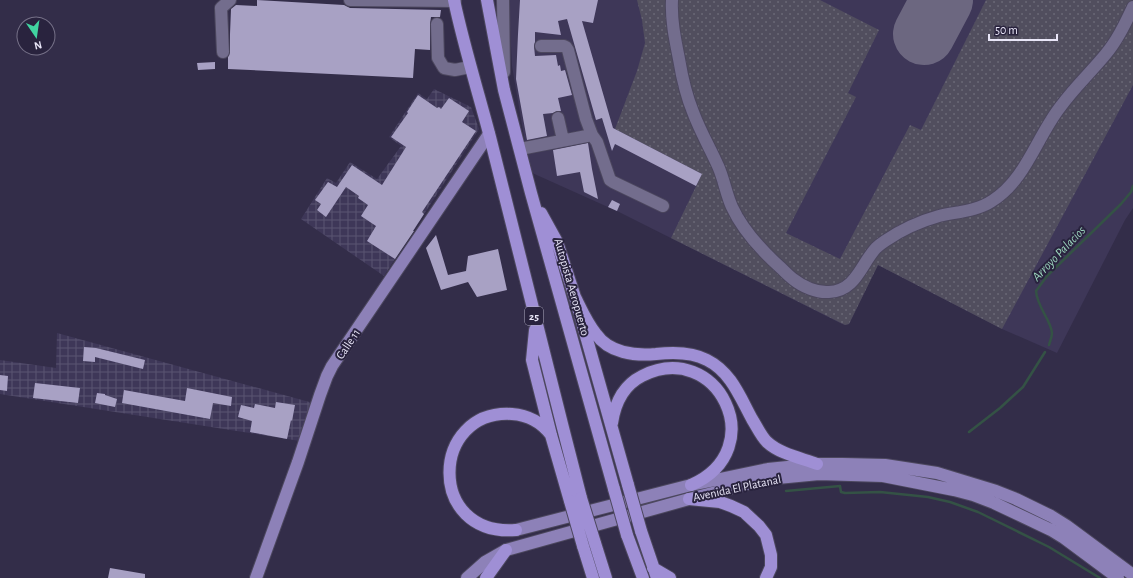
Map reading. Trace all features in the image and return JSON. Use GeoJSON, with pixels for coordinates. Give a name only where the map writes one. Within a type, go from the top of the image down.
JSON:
{"type":"FeatureCollection","features":[{"type":"Feature","properties":{"kind":"highway","name":"25"},"geometry":{"type":"LineString","coordinates":[[455,0],[470,67],[489,134],[536,323],[576,499],[589,545],[606,578]]}},
{"type":"Feature","properties":{"kind":"highway","name":"Autopista Aeropuerto"},"geometry":{"type":"LineString","coordinates":[[487,0],[504,90],[531,193],[627,535],[643,578]]}},
{"type":"Feature","properties":{"kind":"highway"},"geometry":{"type":"LineString","coordinates":[[531,193],[557,242],[575,297],[641,531],[655,573],[670,578]]}},
{"type":"Feature","properties":{"kind":"highway"},"geometry":{"type":"LineString","coordinates":[[575,297],[596,335],[611,348],[623,352],[644,355],[671,352],[690,355],[706,359],[722,368],[733,382],[758,431],[767,442],[775,448],[817,464]]}},
{"type":"Feature","properties":{"kind":"highway"},"geometry":{"type":"LineString","coordinates":[[536,323],[532,360],[551,435],[576,499]]}},
{"type":"Feature","properties":{"kind":"highway"},"geometry":{"type":"LineString","coordinates":[[613,432],[612,423],[616,405],[626,390],[639,378],[656,370],[675,368],[693,372],[709,381],[721,394],[729,411],[732,429],[731,438],[725,456],[720,464],[707,476],[691,485]]}},
{"type":"Feature","properties":{"kind":"highway"},"geometry":{"type":"LineString","coordinates":[[516,530],[499,530],[483,525],[463,510],[454,496],[450,480],[449,472],[452,456],[458,441],[470,428],[484,419],[500,415],[516,415],[532,420],[546,428],[551,435]]}},
{"type":"Feature","properties":{"kind":"highway"},"geometry":{"type":"LineString","coordinates":[[689,499],[720,502],[731,506],[744,512],[759,526],[766,535],[771,555],[771,566],[766,578]]}},
{"type":"Feature","properties":{"kind":"highway"},"geometry":{"type":"LineString","coordinates":[[589,545],[593,578]]}},
{"type":"Feature","properties":{"kind":"highway"},"geometry":{"type":"LineString","coordinates":[[486,578],[506,550]]}},
{"type":"Feature","properties":{"kind":"main road","name":"Calle 11"},"geometry":{"type":"LineString","coordinates":[[256,578],[298,462],[320,395],[332,366],[489,134]]}},
{"type":"Feature","properties":{"kind":"main road","name":"Avenida El Platanal"},"geometry":{"type":"LineString","coordinates":[[516,530],[691,485],[768,469],[817,464],[865,464],[902,467],[938,473],[996,491],[1067,526],[1133,575]]}},
{"type":"Feature","properties":{"kind":"main road","name":"Avenida El Platanal"},"geometry":{"type":"LineString","coordinates":[[466,578],[485,562],[506,550],[767,479],[819,474],[883,476],[973,495],[994,503],[1051,530],[1118,578]]}},
{"type":"Feature","properties":{"kind":"street"},"geometry":{"type":"LineString","coordinates":[[223,52],[221,8],[230,0]]}},
{"type":"Feature","properties":{"kind":"street"},"geometry":{"type":"LineString","coordinates":[[350,0],[455,0]]}},
{"type":"Feature","properties":{"kind":"street"},"geometry":{"type":"LineString","coordinates":[[503,0],[504,90]]}},
{"type":"Feature","properties":{"kind":"street"},"geometry":{"type":"LineString","coordinates":[[672,0],[674,37],[686,94],[719,167],[732,206],[740,222],[752,238],[793,279],[806,287],[818,291],[831,292],[844,288],[855,279],[876,248],[892,236],[916,224],[937,217],[980,207],[1001,195],[1015,181],[1061,105],[1106,54],[1124,28],[1133,8]]}},
{"type":"Feature","properties":{"kind":"street"},"geometry":{"type":"LineString","coordinates":[[438,24],[438,58],[444,68],[455,70],[470,67]]}},
{"type":"Feature","properties":{"kind":"street"},"geometry":{"type":"LineString","coordinates":[[541,46],[564,46],[568,50],[586,119],[592,135],[597,142],[610,180],[662,206]]}},
{"type":"Feature","properties":{"kind":"street"},"geometry":{"type":"LineString","coordinates":[[558,118],[563,140]]}},
{"type":"Feature","properties":{"kind":"street"},"geometry":{"type":"LineString","coordinates":[[520,149],[592,135]]}},
{"type":"Feature","properties":{"kind":"shaded area"},"geometry":{"type":"Polygon","coordinates":[[[510,0],[1133,0],[1133,208],[1125,220],[1057,353],[1002,329],[878,265],[849,324],[842,324],[619,212],[530,172],[512,66],[510,0]]]}},
{"type":"Feature","properties":{"kind":"shaded area"},"geometry":{"type":"Polygon","coordinates":[[[637,0],[820,0],[879,30],[848,93],[856,97],[786,233],[840,259],[910,125],[921,130],[986,0],[1133,0],[1133,85],[1002,329],[878,265],[849,324],[845,325],[671,238],[702,174],[615,129],[637,71],[645,43],[642,20],[637,0]]]}},
{"type":"Feature","properties":{"kind":"shaded area"},"geometry":{"type":"Polygon","coordinates":[[[434,89],[471,107],[479,129],[384,276],[301,219],[327,178],[336,183],[350,162],[377,179],[401,146],[389,137],[418,93],[427,99],[434,89]]]}},
{"type":"Feature","properties":{"kind":"shaded area"},"geometry":{"type":"Polygon","coordinates":[[[57,333],[313,403],[300,441],[0,394],[0,360],[56,368],[57,333]]]}},
{"type":"Feature","properties":{"kind":"building"},"geometry":{"type":"Polygon","coordinates":[[[257,0],[344,5],[350,8],[441,10],[440,17],[431,17],[430,50],[415,49],[413,78],[228,69],[231,9],[236,5],[257,6],[257,0]]]}},
{"type":"Feature","properties":{"kind":"building"},"geometry":{"type":"Polygon","coordinates":[[[520,0],[598,0],[593,23],[582,21],[613,128],[702,174],[696,186],[615,144],[612,151],[602,118],[596,120],[567,19],[558,21],[561,35],[535,32],[534,46],[535,56],[556,55],[558,66],[560,65],[561,71],[565,70],[572,95],[558,98],[561,111],[543,114],[547,136],[527,140],[516,79],[520,0]]]}},
{"type":"Feature","properties":{"kind":"building"},"geometry":{"type":"Polygon","coordinates":[[[215,62],[215,69],[198,70],[197,63],[215,62]]]}},
{"type":"Feature","properties":{"kind":"building"},"geometry":{"type":"Polygon","coordinates":[[[418,95],[437,108],[439,107],[441,109],[449,98],[469,111],[462,122],[476,131],[422,212],[424,214],[395,259],[367,241],[376,226],[361,216],[368,205],[358,198],[359,196],[346,187],[326,217],[317,210],[321,204],[315,200],[328,182],[337,187],[352,165],[382,185],[406,147],[391,137],[408,113],[407,112],[418,95]]]}},
{"type":"Feature","properties":{"kind":"building"},"geometry":{"type":"Polygon","coordinates":[[[588,143],[598,199],[584,192],[580,172],[557,176],[553,150],[588,143]]]}},
{"type":"Feature","properties":{"kind":"building"},"geometry":{"type":"Polygon","coordinates":[[[612,200],[620,204],[617,211],[608,207],[612,200]]]}},
{"type":"Feature","properties":{"kind":"building"},"geometry":{"type":"Polygon","coordinates":[[[436,235],[448,275],[466,271],[468,256],[498,249],[507,290],[477,297],[468,282],[441,290],[426,248],[436,235]]]}},
{"type":"Feature","properties":{"kind":"building"},"geometry":{"type":"Polygon","coordinates":[[[84,347],[96,348],[145,360],[143,369],[95,357],[95,362],[83,361],[84,347]]]}},
{"type":"Feature","properties":{"kind":"building"},"geometry":{"type":"Polygon","coordinates":[[[0,375],[8,376],[7,391],[0,390],[0,375]]]}},
{"type":"Feature","properties":{"kind":"building"},"geometry":{"type":"Polygon","coordinates":[[[35,383],[80,388],[78,403],[33,398],[35,383]]]}},
{"type":"Feature","properties":{"kind":"building"},"geometry":{"type":"Polygon","coordinates":[[[187,388],[232,397],[231,406],[213,403],[210,419],[122,403],[124,390],[185,401],[187,388]]]}},
{"type":"Feature","properties":{"kind":"building"},"geometry":{"type":"Polygon","coordinates":[[[97,393],[105,394],[117,399],[115,407],[95,403],[97,393]]]}},
{"type":"Feature","properties":{"kind":"building"},"geometry":{"type":"Polygon","coordinates":[[[276,402],[295,405],[287,439],[250,432],[252,421],[238,417],[241,405],[254,408],[255,404],[275,408],[276,402]]]}},
{"type":"Feature","properties":{"kind":"building"},"geometry":{"type":"Polygon","coordinates":[[[110,568],[145,574],[145,578],[108,578],[110,568]]]}},
{"type":"Feature","properties":{"kind":"waterway","name":"Arroyo Palacios"},"geometry":{"type":"LineString","coordinates":[[1049,345],[1052,334],[1051,328],[1039,302],[1036,291],[1047,276],[1121,204],[1131,192],[1133,186]]}},
{"type":"Feature","properties":{"kind":"waterway","name":"Arroyo Palacios"},"geometry":{"type":"LineString","coordinates":[[969,432],[1000,408],[1023,387],[1045,352]]}},
{"type":"Feature","properties":{"kind":"waterway"},"geometry":{"type":"LineString","coordinates":[[786,491],[840,486],[841,492],[845,493],[880,492],[928,497],[950,502],[978,512],[1049,547],[1100,578]]}},
{"type":"Feature","properties":{"kind":"runway"},"geometry":{"type":"LineString","coordinates":[[924,34],[942,0]]}}]}
